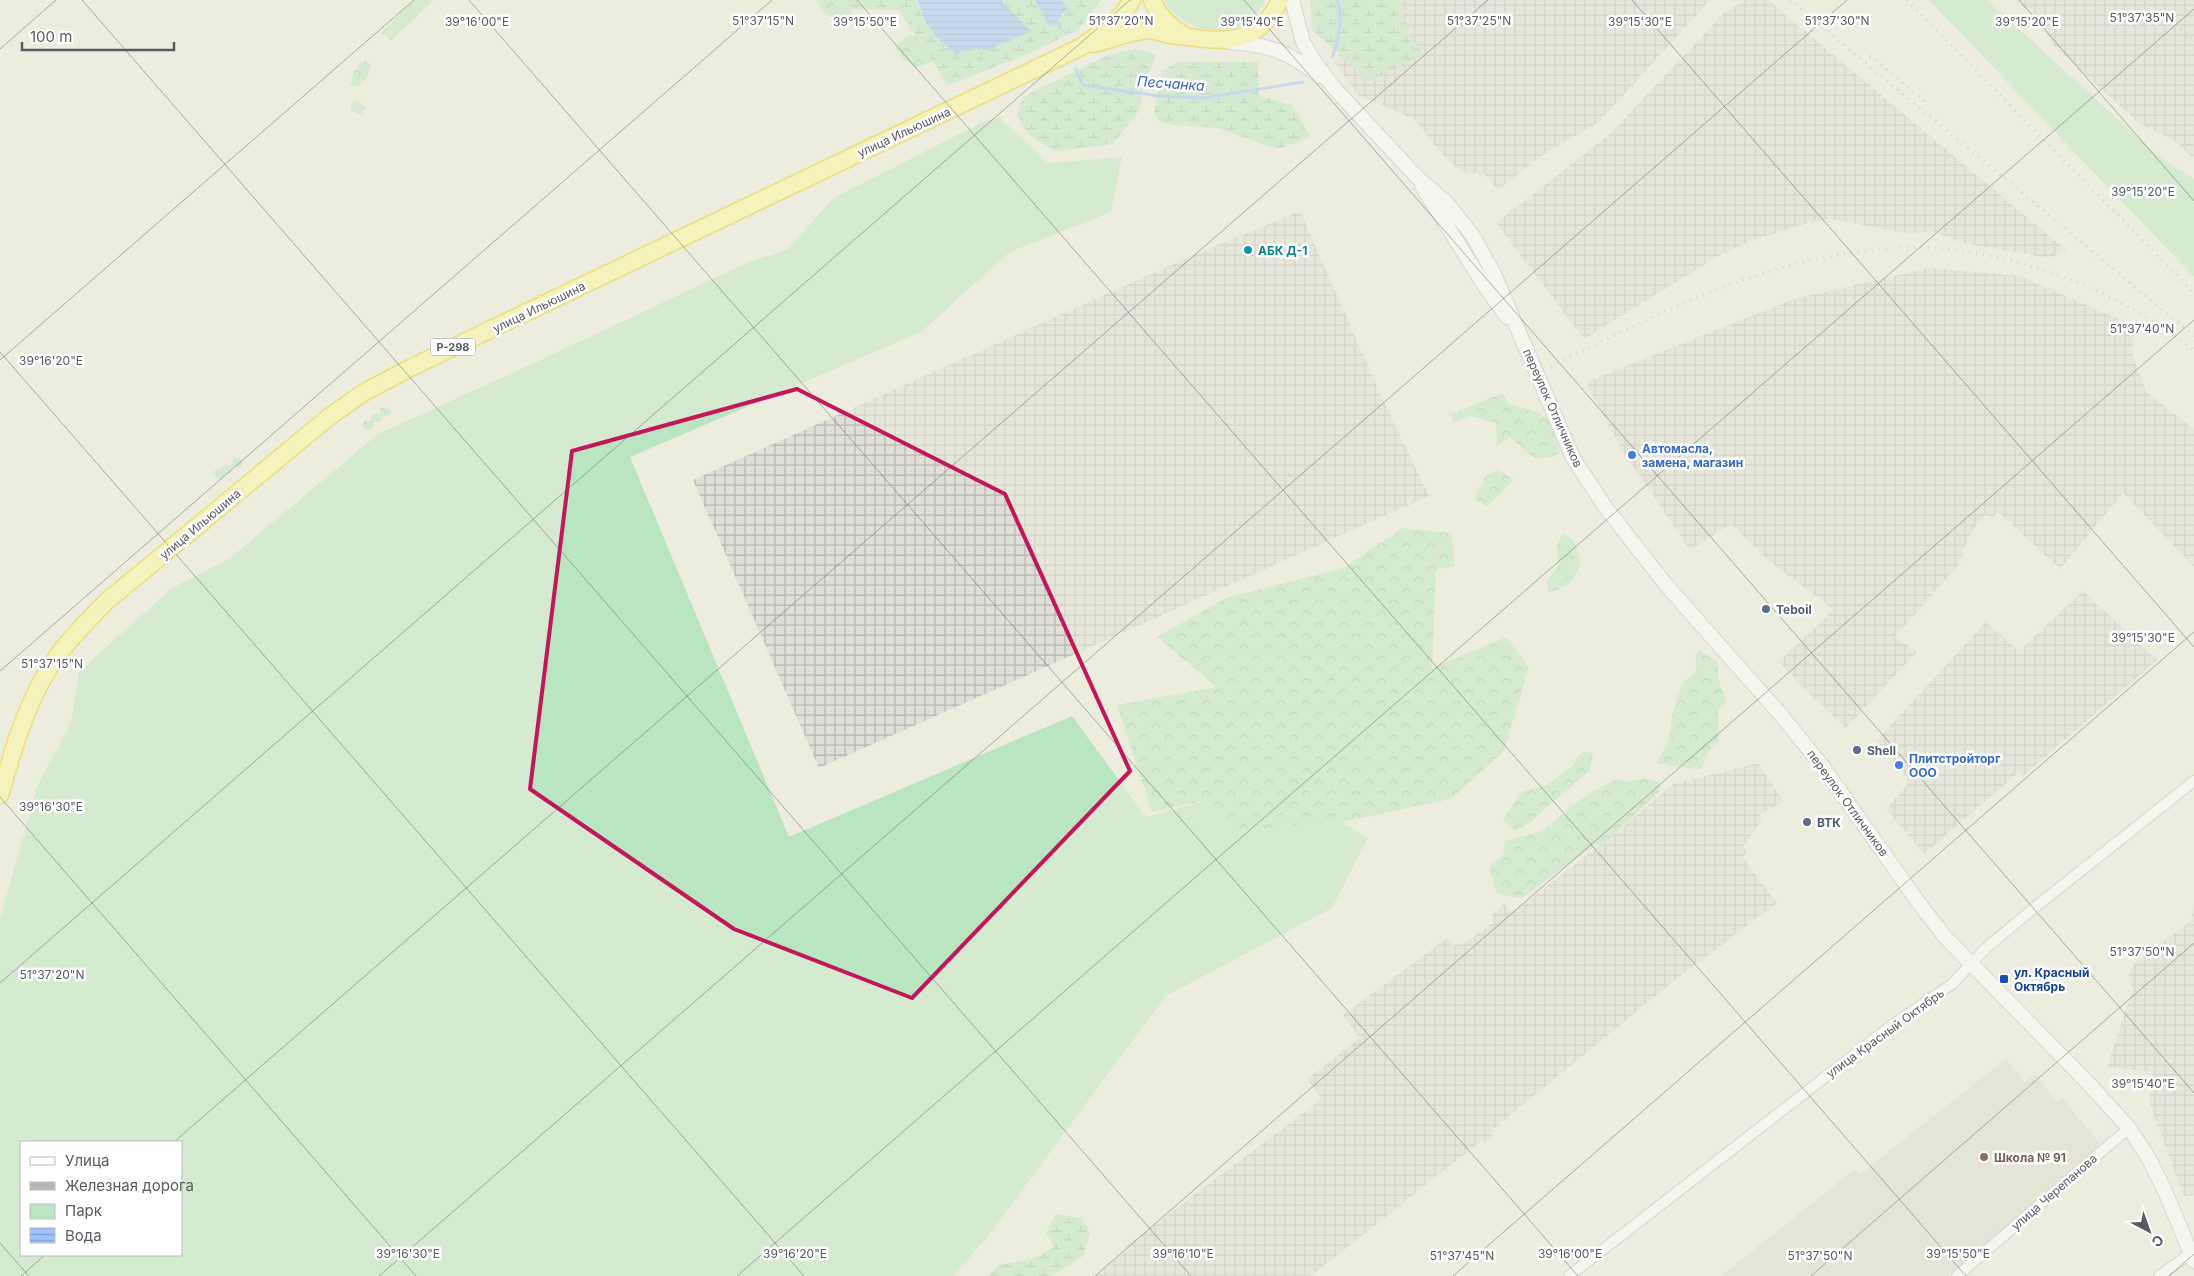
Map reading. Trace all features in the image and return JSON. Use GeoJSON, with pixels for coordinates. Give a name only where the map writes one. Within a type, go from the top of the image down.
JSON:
{"type":"FeatureCollection","features":[{"type":"Feature","properties":{"kind":"highway","name":"Р-298"},"geometry":{"type":"LineString","coordinates":[[1081,47],[1120,18],[1132,0]]}},
{"type":"Feature","properties":{"kind":"highway","name":"Р-298"},"geometry":{"type":"LineString","coordinates":[[1152,0],[1160,15],[1170,26],[1184,35]]}},
{"type":"Feature","properties":{"kind":"highway","name":"Р-298"},"geometry":{"type":"LineString","coordinates":[[1081,47],[1150,30],[1218,42],[1246,36],[1267,20],[1280,0]]}},
{"type":"Feature","properties":{"kind":"highway","name":"улица Ильюшина"},"geometry":{"type":"LineString","coordinates":[[0,795],[18,737],[36,692],[58,655],[77,632],[107,601],[329,416],[363,393],[410,368],[1081,47]]}},
{"type":"Feature","properties":{"kind":"main road"},"geometry":{"type":"LineString","coordinates":[[1292,0],[1303,42],[1314,61],[1335,89]]}},
{"type":"Feature","properties":{"kind":"main road"},"geometry":{"type":"LineString","coordinates":[[1218,42],[1263,45],[1285,52],[1297,59],[1335,89]]}},
{"type":"Feature","properties":{"kind":"main road","name":"переулок Отличников"},"geometry":{"type":"LineString","coordinates":[[1335,89],[1417,177],[1484,285],[1518,332],[1573,458],[1606,508],[1667,586],[1781,715],[1823,767],[1918,902],[1946,938],[2093,1088],[2128,1128],[2148,1157],[2192,1257]]}},
{"type":"Feature","properties":{"kind":"street","name":"улица Красный Октябрь"},"geometry":{"type":"LineString","coordinates":[[1569,1276],[1891,1026],[1952,984],[1970,964],[2034,908],[2194,781]]}},
{"type":"Feature","properties":{"kind":"street","name":"улица Черепанова"},"geometry":{"type":"LineString","coordinates":[[1957,1276],[2128,1128]]}},
{"type":"Feature","properties":{"kind":"street"},"geometry":{"type":"LineString","coordinates":[[2160,1276],[2192,1257]]}},
{"type":"Feature","properties":{"kind":"highlighted area"},"geometry":{"type":"Polygon","coordinates":[[[797,389],[1005,494],[1130,771],[912,998],[734,929],[530,789],[572,451],[797,389]]]}},
{"type":"Feature","properties":{"kind":"shaded area"},"geometry":{"type":"Polygon","coordinates":[[[1348,0],[1710,0],[1598,123],[1544,154],[1498,190],[1485,175],[1461,172],[1439,151],[1414,119],[1358,95],[1335,63],[1352,23],[1348,0]]]}},
{"type":"Feature","properties":{"kind":"shaded area"},"geometry":{"type":"Polygon","coordinates":[[[1745,0],[1768,0],[2066,250],[2050,258],[1962,243],[1932,231],[1910,234],[1830,219],[1807,223],[1750,241],[1720,255],[1584,339],[1496,223],[1610,134],[1724,13],[1745,0]]]}},
{"type":"Feature","properties":{"kind":"shaded area"},"geometry":{"type":"Polygon","coordinates":[[[2016,0],[2194,0],[2194,159],[2174,140],[2140,124],[2053,45],[2043,25],[2016,0]]]}},
{"type":"Feature","properties":{"kind":"shaded area"},"geometry":{"type":"Polygon","coordinates":[[[1300,211],[1383,400],[1429,496],[819,768],[693,480],[1187,258],[1300,211]]]}},
{"type":"Feature","properties":{"kind":"shaded area"},"geometry":{"type":"Polygon","coordinates":[[[1929,268],[2020,276],[2135,326],[2132,353],[2146,392],[2194,429],[2194,567],[2123,493],[2060,569],[1998,512],[1991,519],[1986,515],[1978,522],[1966,544],[1959,564],[1895,637],[1917,652],[1846,728],[1803,688],[1779,661],[1834,610],[1769,561],[1731,524],[1690,550],[1620,447],[1586,382],[1794,299],[1929,268]]]}},
{"type":"Feature","properties":{"kind":"shaded area"},"geometry":{"type":"Polygon","coordinates":[[[2083,591],[2157,660],[2023,776],[2019,772],[1924,854],[1886,809],[1907,785],[1907,777],[1876,741],[1986,622],[2019,651],[2083,591]]]}},
{"type":"Feature","properties":{"kind":"shaded area"},"geometry":{"type":"Polygon","coordinates":[[[1758,763],[1784,802],[1760,814],[1762,821],[1743,846],[1747,853],[1742,857],[1777,903],[1671,983],[1490,1132],[1493,1136],[1485,1142],[1482,1140],[1311,1276],[1096,1276],[1127,1250],[1125,1247],[1322,1099],[1307,1079],[1360,1038],[1343,1015],[1447,938],[1453,946],[1459,942],[1462,945],[1495,921],[1491,916],[1504,904],[1512,913],[1616,833],[1673,784],[1758,763]]]}},
{"type":"Feature","properties":{"kind":"shaded area"},"geometry":{"type":"Polygon","coordinates":[[[2194,906],[2194,1195],[2184,1196],[2149,1102],[2152,1072],[2107,1067],[2133,989],[2128,976],[2134,964],[2191,921],[2194,906]]]}},
{"type":"Feature","properties":{"kind":"shaded area","name":"Школа № 91"},"geometry":{"type":"Polygon","coordinates":[[[2006,1059],[2025,1082],[2035,1075],[2057,1102],[2062,1098],[2101,1145],[1947,1276],[1721,1276],[1855,1169],[1860,1174],[2006,1059]]]}},
{"type":"Feature","properties":{"kind":"green space"},"geometry":{"type":"Polygon","coordinates":[[[414,0],[434,0],[391,40],[381,33],[414,0]]]}},
{"type":"Feature","properties":{"kind":"green space"},"geometry":{"type":"Polygon","coordinates":[[[816,0],[851,0],[851,14],[845,22],[835,19],[824,12],[816,0]]]}},
{"type":"Feature","properties":{"kind":"green space"},"geometry":{"type":"Polygon","coordinates":[[[839,0],[1101,0],[1078,30],[1023,56],[948,85],[899,10],[841,9],[839,0]]]}},
{"type":"Feature","properties":{"kind":"green space"},"geometry":{"type":"Polygon","coordinates":[[[1163,0],[1265,0],[1255,14],[1243,24],[1230,30],[1216,31],[1201,29],[1187,22],[1174,13],[1163,0]]]}},
{"type":"Feature","properties":{"kind":"green space"},"geometry":{"type":"Polygon","coordinates":[[[1310,0],[1399,0],[1409,32],[1423,55],[1369,81],[1312,30],[1310,0]]]}},
{"type":"Feature","properties":{"kind":"green space"},"geometry":{"type":"Polygon","coordinates":[[[1929,0],[1987,0],[2162,159],[2194,179],[2194,277],[1929,0]]]}},
{"type":"Feature","properties":{"kind":"green space"},"geometry":{"type":"Polygon","coordinates":[[[928,34],[943,55],[928,64],[915,68],[903,59],[895,47],[908,36],[928,34]]]}},
{"type":"Feature","properties":{"kind":"green space"},"geometry":{"type":"Polygon","coordinates":[[[1135,49],[1156,54],[1145,83],[1139,111],[1113,144],[1055,151],[1026,133],[1017,113],[1023,97],[1108,55],[1135,49]]]}},
{"type":"Feature","properties":{"kind":"green space"},"geometry":{"type":"Polygon","coordinates":[[[366,61],[371,65],[367,77],[358,87],[350,85],[354,72],[361,62],[366,61]]]}},
{"type":"Feature","properties":{"kind":"green space"},"geometry":{"type":"Polygon","coordinates":[[[1178,62],[1258,62],[1259,96],[1293,105],[1310,137],[1278,149],[1216,128],[1162,124],[1154,113],[1162,71],[1178,62]]]}},
{"type":"Feature","properties":{"kind":"green space"},"geometry":{"type":"Polygon","coordinates":[[[355,101],[360,102],[366,108],[360,115],[351,110],[351,105],[355,101]]]}},
{"type":"Feature","properties":{"kind":"green space"},"geometry":{"type":"Polygon","coordinates":[[[999,117],[1048,163],[1122,157],[1111,212],[1010,252],[921,332],[630,457],[789,837],[1072,716],[1146,817],[1208,800],[1234,832],[1342,822],[1368,838],[1332,908],[1166,996],[984,1241],[953,1276],[0,1276],[0,919],[37,787],[71,723],[79,672],[172,588],[229,559],[378,434],[749,262],[787,250],[834,198],[977,125],[999,117]]]}},
{"type":"Feature","properties":{"kind":"green space"},"geometry":{"type":"Polygon","coordinates":[[[1503,393],[1509,404],[1539,413],[1552,423],[1559,440],[1560,453],[1548,458],[1534,458],[1510,437],[1497,446],[1496,423],[1471,416],[1453,423],[1451,414],[1503,393]]]}},
{"type":"Feature","properties":{"kind":"green space"},"geometry":{"type":"Polygon","coordinates":[[[382,407],[391,409],[389,416],[383,416],[381,422],[374,422],[372,429],[367,430],[363,428],[362,424],[365,421],[372,421],[371,417],[374,413],[380,414],[382,407]]]}},
{"type":"Feature","properties":{"kind":"green space"},"geometry":{"type":"Polygon","coordinates":[[[234,458],[243,460],[241,467],[233,466],[231,473],[225,474],[223,478],[215,477],[214,472],[216,469],[222,469],[224,465],[232,465],[231,461],[234,458]]]}},
{"type":"Feature","properties":{"kind":"green space"},"geometry":{"type":"Polygon","coordinates":[[[1499,470],[1514,480],[1487,507],[1475,498],[1486,475],[1499,470]]]}},
{"type":"Feature","properties":{"kind":"green space"},"geometry":{"type":"Polygon","coordinates":[[[1403,528],[1451,533],[1455,566],[1436,570],[1432,668],[1507,637],[1529,667],[1504,751],[1451,799],[1342,822],[1234,832],[1208,800],[1152,812],[1117,705],[1217,687],[1157,637],[1228,597],[1343,568],[1403,528]]]}},
{"type":"Feature","properties":{"kind":"green space"},"geometry":{"type":"Polygon","coordinates":[[[1562,534],[1574,540],[1581,562],[1570,583],[1561,589],[1548,592],[1547,581],[1558,566],[1557,545],[1562,534]]]}},
{"type":"Feature","properties":{"kind":"green space"},"geometry":{"type":"Polygon","coordinates":[[[1700,650],[1718,663],[1718,678],[1726,702],[1718,709],[1719,740],[1708,752],[1701,770],[1657,763],[1669,741],[1672,714],[1682,684],[1697,670],[1695,655],[1700,650]]]}},
{"type":"Feature","properties":{"kind":"green space"},"geometry":{"type":"Polygon","coordinates":[[[1582,752],[1593,753],[1590,770],[1528,824],[1515,830],[1503,820],[1522,791],[1547,785],[1574,765],[1577,757],[1582,752]]]}},
{"type":"Feature","properties":{"kind":"green space"},"geometry":{"type":"Polygon","coordinates":[[[1644,778],[1661,782],[1659,792],[1607,841],[1588,850],[1522,898],[1506,896],[1496,892],[1490,870],[1491,863],[1503,856],[1505,841],[1542,831],[1580,800],[1613,780],[1630,781],[1644,778]]]}},
{"type":"Feature","properties":{"kind":"green space"},"geometry":{"type":"Polygon","coordinates":[[[1056,1214],[1081,1218],[1090,1233],[1083,1256],[1052,1276],[988,1276],[999,1265],[1039,1257],[1054,1246],[1046,1233],[1056,1214]]]}},
{"type":"Feature","properties":{"kind":"water"},"geometry":{"type":"Polygon","coordinates":[[[918,0],[1002,0],[1031,31],[986,50],[971,48],[956,54],[932,31],[924,18],[918,0]]]}},
{"type":"Feature","properties":{"kind":"water"},"geometry":{"type":"Polygon","coordinates":[[[1035,0],[1061,0],[1067,9],[1050,27],[1035,0]]]}},
{"type":"Feature","properties":{"kind":"waterway","name":"Песчанка"},"geometry":{"type":"LineString","coordinates":[[1332,57],[1340,29],[1338,0]]}},
{"type":"Feature","properties":{"kind":"waterway","name":"Песчанка"},"geometry":{"type":"LineString","coordinates":[[1056,19],[1060,28]]}},
{"type":"Feature","properties":{"kind":"waterway","name":"Песчанка"},"geometry":{"type":"LineString","coordinates":[[1076,69],[1083,85],[1159,96],[1204,98],[1303,82]]}},
{"type":"Feature","properties":{"kind":"railway"},"geometry":{"type":"LineString","coordinates":[[1790,0],[2194,336]]}},
{"type":"Feature","properties":{"kind":"railway"},"geometry":{"type":"LineString","coordinates":[[1907,0],[2194,293]]}},
{"type":"Feature","properties":{"kind":"railway"},"geometry":{"type":"LineString","coordinates":[[2150,0],[2194,41]]}},
{"type":"Feature","properties":{"kind":"railway"},"geometry":{"type":"LineString","coordinates":[[1870,56],[1926,102]]}},
{"type":"Feature","properties":{"kind":"railway"},"geometry":{"type":"LineString","coordinates":[[1551,366],[1662,313],[1748,278],[1795,264],[1836,255],[1903,247],[1941,248],[1975,253],[2009,260],[2075,281],[2137,311],[2194,350]]}},
{"type":"Feature","properties":{"kind":"place","name":"АБК Д-1"},"geometry":{"type":"Point","coordinates":[1248,250]}},
{"type":"Feature","properties":{"kind":"place","name":"Автомасла, замена, магазин"},"geometry":{"type":"Point","coordinates":[1632,455]}},
{"type":"Feature","properties":{"kind":"place","name":"Teboil"},"geometry":{"type":"Point","coordinates":[1766,609]}},
{"type":"Feature","properties":{"kind":"place","name":"Shell"},"geometry":{"type":"Point","coordinates":[1857,750]}},
{"type":"Feature","properties":{"kind":"place","name":"Плитстройторг ООО"},"geometry":{"type":"Point","coordinates":[1899,765]}},
{"type":"Feature","properties":{"kind":"place","name":"ВТК"},"geometry":{"type":"Point","coordinates":[1807,822]}},
{"type":"Feature","properties":{"kind":"place","name":"ул. Красный Октябрь"},"geometry":{"type":"Point","coordinates":[2004,979]}},
{"type":"Feature","properties":{"kind":"place","name":"Школа № 91"},"geometry":{"type":"Point","coordinates":[1984,1157]}}]}
